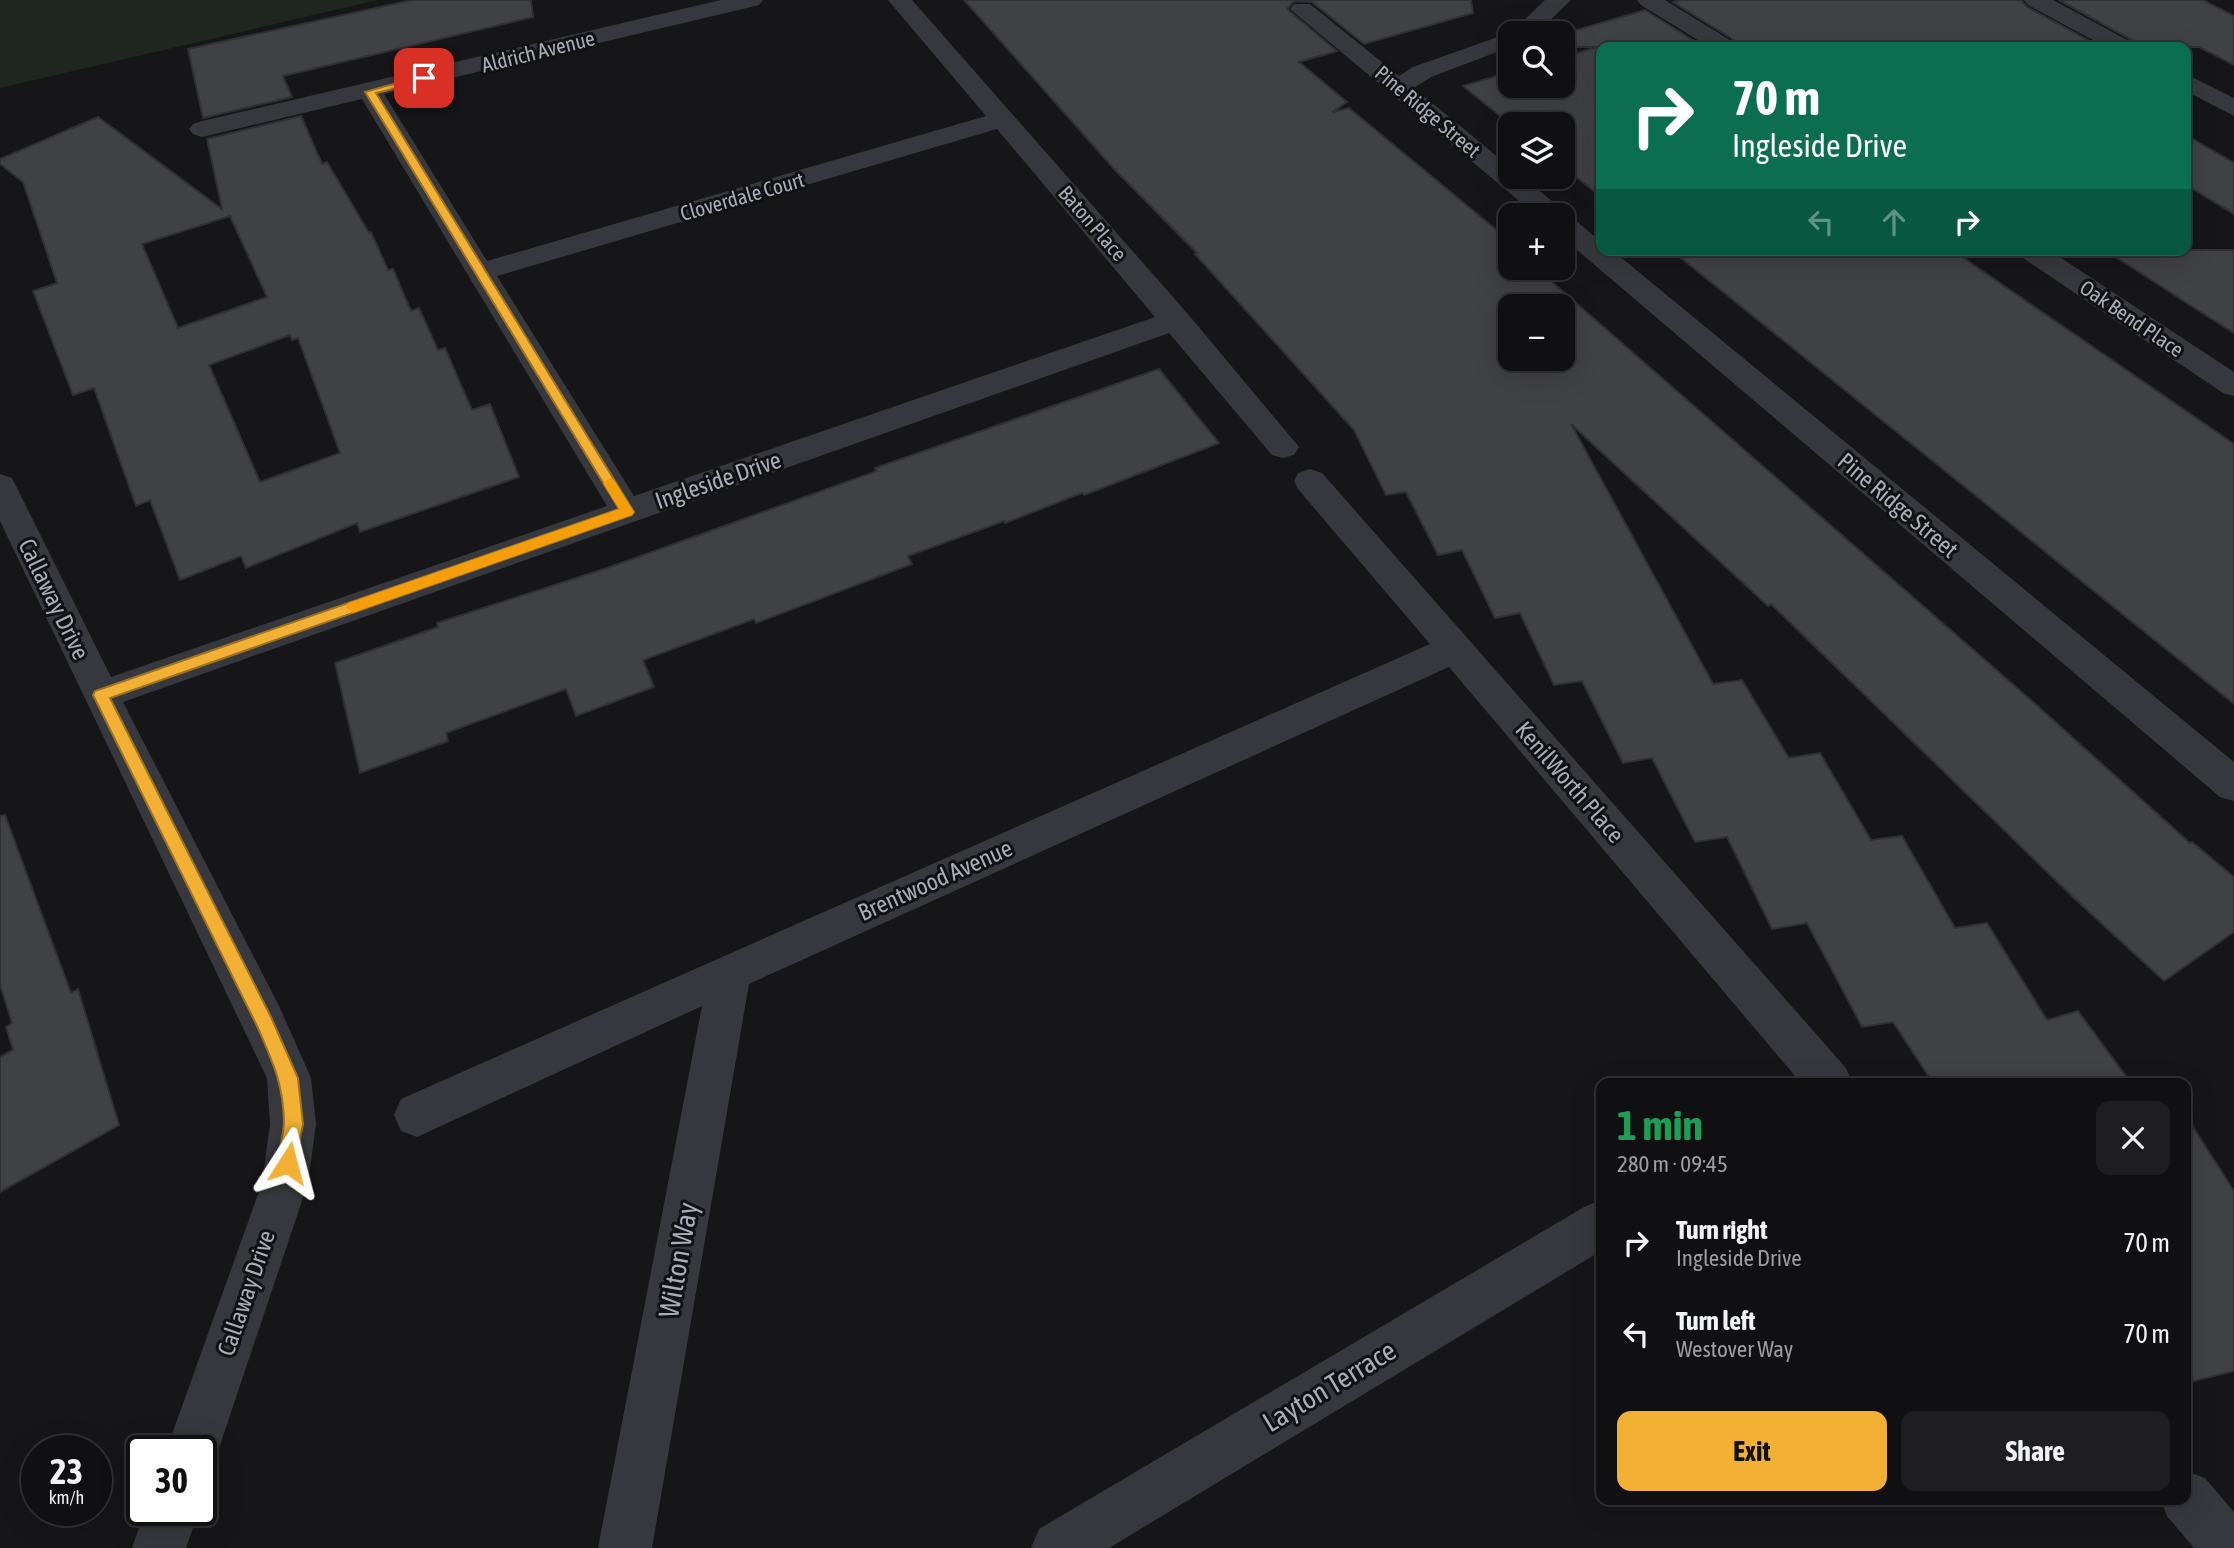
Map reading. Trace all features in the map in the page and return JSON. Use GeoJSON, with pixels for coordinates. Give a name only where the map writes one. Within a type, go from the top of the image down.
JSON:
{"type":"FeatureCollection","features":[{"type":"Feature","properties":{"kind":"street","name":"Aldrich Avenue"},"geometry":{"type":"LineString","coordinates":[[202,129],[370,92],[751,0]]}},
{"type":"Feature","properties":{"kind":"street","name":"Baton Place"},"geometry":{"type":"LineString","coordinates":[[900,0],[1177,320],[1283,447]]}},
{"type":"Feature","properties":{"kind":"street"},"geometry":{"type":"LineString","coordinates":[[1536,21],[1559,0]]}},
{"type":"Feature","properties":{"kind":"street"},"geometry":{"type":"LineString","coordinates":[[1649,0],[1717,42]]}},
{"type":"Feature","properties":{"kind":"street"},"geometry":{"type":"LineString","coordinates":[[2036,0],[2114,42]]}},
{"type":"Feature","properties":{"kind":"street","name":"Pine Ridge Street"},"geometry":{"type":"LineString","coordinates":[[1302,9],[1538,203]]}},
{"type":"Feature","properties":{"kind":"street"},"geometry":{"type":"LineString","coordinates":[[1399,87],[1422,72],[1498,44]]}},
{"type":"Feature","properties":{"kind":"street"},"geometry":{"type":"LineString","coordinates":[[2191,84],[2234,108]]}},
{"type":"Feature","properties":{"kind":"street"},"geometry":{"type":"LineString","coordinates":[[370,92],[627,512]]}},
{"type":"Feature","properties":{"kind":"street","name":"Cloverdale Court"},"geometry":{"type":"LineString","coordinates":[[480,272],[1003,119]]}},
{"type":"Feature","properties":{"kind":"street","name":"Pine Ridge Street"},"geometry":{"type":"LineString","coordinates":[[1575,234],[1596,252]]}},
{"type":"Feature","properties":{"kind":"street","name":"Pine Ridge Street"},"geometry":{"type":"LineString","coordinates":[[1601,256],[2234,785]]}},
{"type":"Feature","properties":{"kind":"street","name":"Oak Bend Place"},"geometry":{"type":"LineString","coordinates":[[2039,256],[2234,386]]}},
{"type":"Feature","properties":{"kind":"street","name":"Ingleside Drive"},"geometry":{"type":"LineString","coordinates":[[101,695],[1177,320]]}},
{"type":"Feature","properties":{"kind":"street","name":"KenilWorth Place"},"geometry":{"type":"LineString","coordinates":[[1310,481],[1826,1078]]}},
{"type":"Feature","properties":{"kind":"street","name":"Callaway Drive"},"geometry":{"type":"LineString","coordinates":[[0,486],[265,1023],[289,1078],[293,1124],[285,1183],[198,1435]]}},
{"type":"Feature","properties":{"kind":"street","name":"Brentwood Avenue"},"geometry":{"type":"LineString","coordinates":[[417,1115],[730,972],[1454,649]]}},
{"type":"Feature","properties":{"kind":"street","name":"Wilton Way"},"geometry":{"type":"LineString","coordinates":[[625,1548],[730,972]]}},
{"type":"Feature","properties":{"kind":"street","name":"Layton Terrace"},"geometry":{"type":"LineString","coordinates":[[1058,1548],[1596,1227]]}},
{"type":"Feature","properties":{"kind":"street"},"geometry":{"type":"LineString","coordinates":[[2191,1503],[2229,1548]]}},
{"type":"Feature","properties":{"kind":"street"},"geometry":{"type":"LineString","coordinates":[[159,1548],[167,1526]]}},
{"type":"Feature","properties":{"kind":"shaded area"},"geometry":{"type":"Polygon","coordinates":[[[0,0],[378,0],[0,88],[0,0]]]}},
{"type":"Feature","properties":{"kind":"building"},"geometry":{"type":"Polygon","coordinates":[[[412,0],[531,0],[533,17],[283,76],[292,97],[203,118],[188,49],[412,0]]]}},
{"type":"Feature","properties":{"kind":"building"},"geometry":{"type":"Polygon","coordinates":[[[964,0],[1471,0],[1473,13],[1364,44],[1312,2],[1294,1],[1287,9],[1337,51],[1299,62],[1347,102],[1332,112],[1349,108],[1498,231],[1498,280],[1550,280],[1566,294],[1498,294],[1498,371],[1575,371],[1575,302],[2032,701],[2190,843],[2234,877],[2234,932],[2164,981],[2074,898],[1771,604],[1768,606],[1571,424],[1713,684],[1742,680],[1789,758],[1820,753],[1871,840],[1902,836],[1955,928],[1987,923],[2047,1020],[2078,1011],[2127,1078],[1930,1078],[1893,1022],[1862,1027],[1807,923],[1772,929],[1727,837],[1695,842],[1652,758],[1623,763],[1582,681],[1554,685],[1520,613],[1495,618],[1462,550],[1438,555],[1406,492],[1386,495],[1354,430],[1195,254],[1197,253],[1116,171],[964,0]]]}},
{"type":"Feature","properties":{"kind":"building"},"geometry":{"type":"Polygon","coordinates":[[[2021,0],[2027,7],[2092,42],[1736,42],[1673,2],[2021,0]]]}},
{"type":"Feature","properties":{"kind":"building"},"geometry":{"type":"Polygon","coordinates":[[[2059,0],[2203,0],[2234,16],[2234,65],[2199,47],[2191,47],[2191,42],[2132,40],[2059,0]]]}},
{"type":"Feature","properties":{"kind":"building"},"geometry":{"type":"Polygon","coordinates":[[[1645,10],[1696,42],[1596,42],[1596,47],[1575,47],[1575,30],[1645,10]]]}},
{"type":"Feature","properties":{"kind":"building"},"geometry":{"type":"Polygon","coordinates":[[[1596,48],[1596,193],[1575,176],[1575,112],[1498,112],[1498,114],[1463,86],[1498,76],[1498,98],[1575,98],[1575,54],[1596,48]]]}},
{"type":"Feature","properties":{"kind":"building"},"geometry":{"type":"Polygon","coordinates":[[[301,116],[322,164],[327,162],[369,233],[371,232],[388,270],[393,269],[411,311],[419,308],[438,350],[445,348],[472,410],[490,404],[519,477],[360,532],[357,523],[246,568],[241,556],[180,580],[150,500],[136,506],[94,388],[73,395],[33,291],[57,283],[23,182],[0,164],[0,159],[98,117],[222,209],[207,139],[301,116]],[[230,216],[142,244],[178,328],[267,297],[230,216]],[[290,335],[209,365],[260,482],[340,453],[298,338],[292,340],[290,335]]]}},
{"type":"Feature","properties":{"kind":"building"},"geometry":{"type":"Polygon","coordinates":[[[2191,138],[2234,163],[2234,214],[2191,188],[2191,138]]]}},
{"type":"Feature","properties":{"kind":"building"},"geometry":{"type":"Polygon","coordinates":[[[2191,250],[2234,250],[2234,333],[2114,256],[2191,256],[2191,250]]]}},
{"type":"Feature","properties":{"kind":"building"},"geometry":{"type":"Polygon","coordinates":[[[1678,256],[1961,256],[2234,444],[2234,704],[1678,256]]]}},
{"type":"Feature","properties":{"kind":"building"},"geometry":{"type":"Polygon","coordinates":[[[1159,369],[1219,443],[1084,495],[1082,493],[908,556],[912,564],[756,623],[754,619],[643,660],[654,687],[576,716],[566,689],[446,733],[448,741],[360,773],[335,663],[438,627],[437,623],[607,568],[877,471],[875,468],[1159,369]]]}},
{"type":"Feature","properties":{"kind":"building"},"geometry":{"type":"Polygon","coordinates":[[[5,815],[71,993],[78,989],[119,1125],[0,1192],[0,1057],[13,1050],[6,1027],[12,1023],[0,985],[0,816],[5,815]]]}},
{"type":"Feature","properties":{"kind":"building"},"geometry":{"type":"Polygon","coordinates":[[[2191,1124],[2234,1191],[2234,1371],[2191,1382],[2191,1124]]]}},
{"type":"Feature","properties":{"kind":"slow traffic"},"geometry":{"type":"LineString","coordinates":[[353,607],[627,512],[610,483]]}},
{"type":"Feature","properties":{"kind":"route"},"geometry":{"type":"LineString","coordinates":[[288,1163],[293,1124],[289,1078],[265,1023],[101,695],[627,512],[370,92],[424,78]]}}]}
